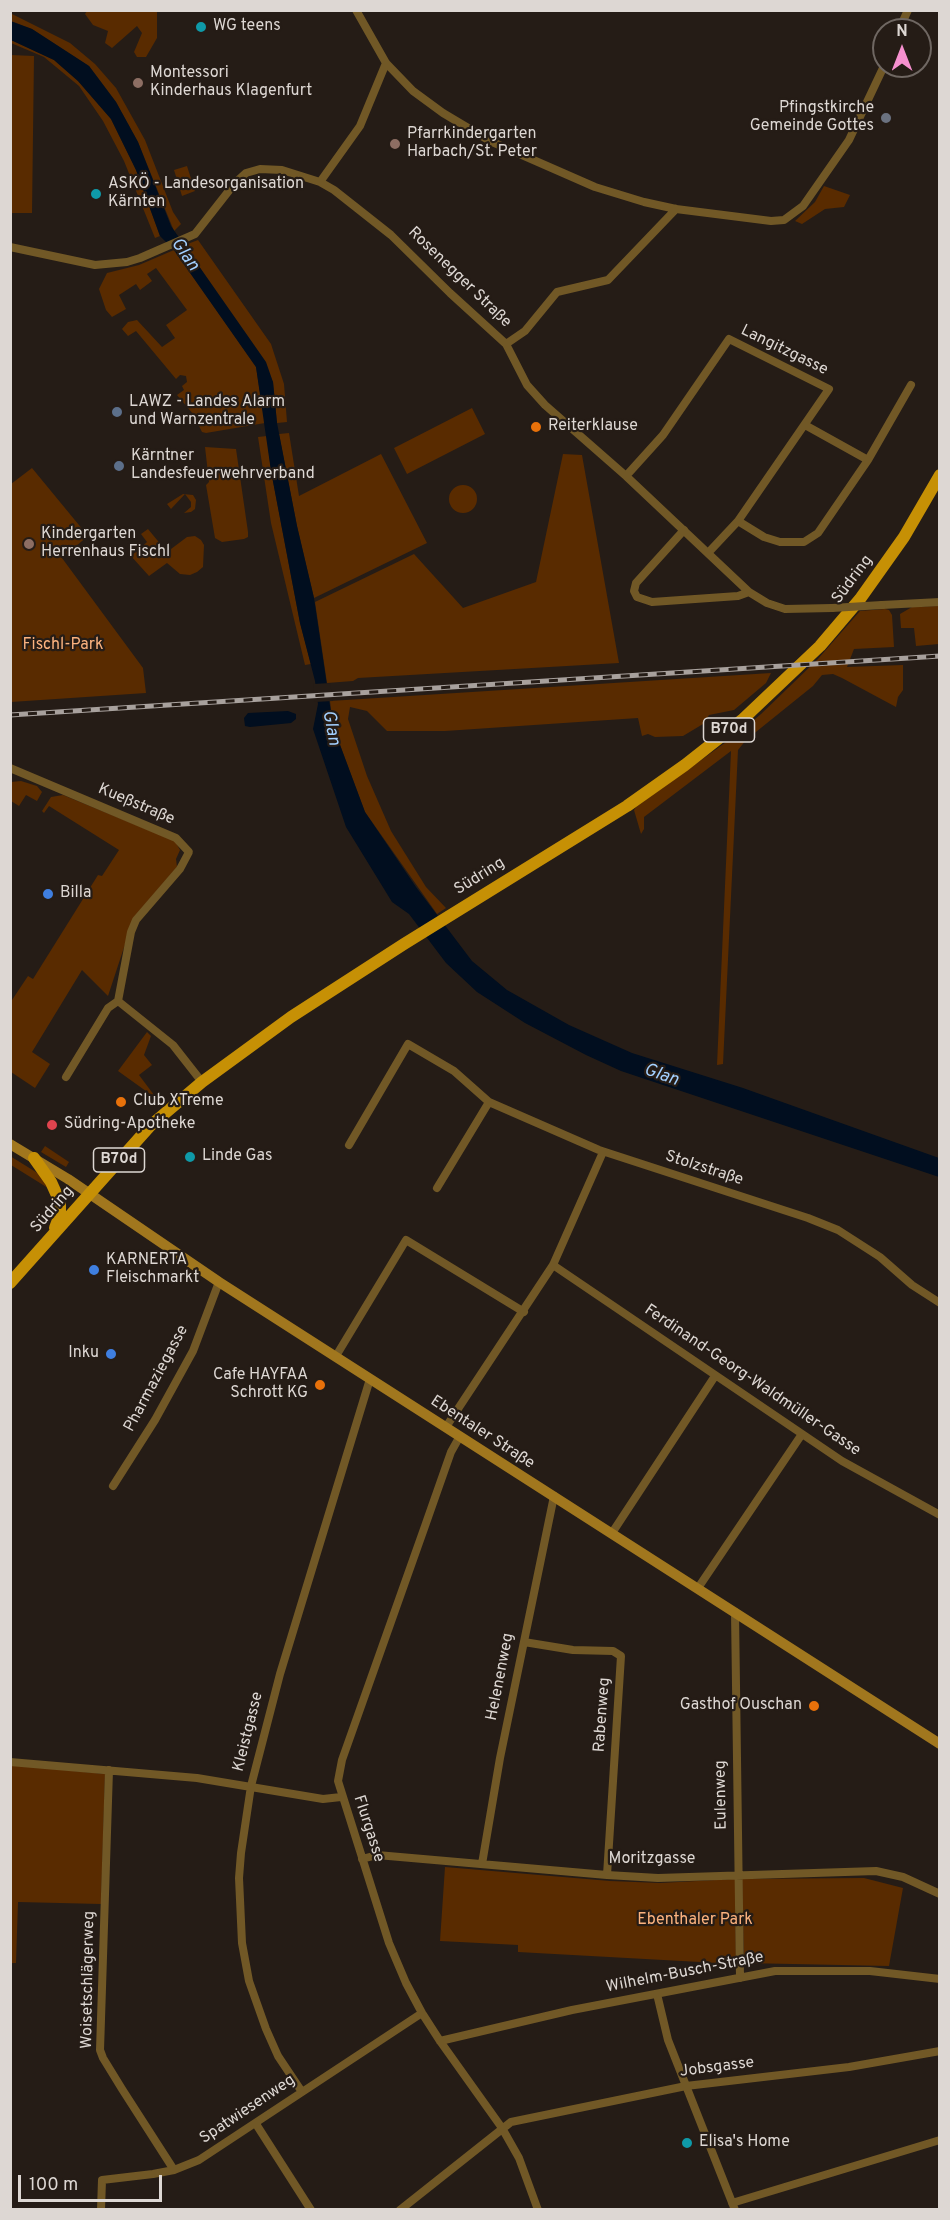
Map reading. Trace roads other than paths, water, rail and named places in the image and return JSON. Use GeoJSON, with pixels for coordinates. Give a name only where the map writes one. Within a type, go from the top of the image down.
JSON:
{"type":"FeatureCollection","features":[{"type":"Feature","properties":{"kind":"main road","name":"Südring"},"geometry":{"type":"LineString","coordinates":[[10,1283],[150,1126],[202,1082],[291,1017],[627,806],[685,765],[768,698],[820,646],[860,599],[904,537],[939,475]]}},
{"type":"Feature","properties":{"kind":"main road","name":"Ebentaler Straße"},"geometry":{"type":"LineString","coordinates":[[10,1144],[89,1194],[219,1282],[939,1744]]}},
{"type":"Feature","properties":{"kind":"main road"},"geometry":{"type":"LineString","coordinates":[[34,1158],[51,1182],[60,1202],[60,1215],[51,1238]]}},
{"type":"Feature","properties":{"kind":"street"},"geometry":{"type":"LineString","coordinates":[[356,10],[386,63],[413,91],[443,113],[490,141],[596,186],[676,209],[771,221],[784,220],[803,206],[849,140],[878,78]]}},
{"type":"Feature","properties":{"kind":"street"},"geometry":{"type":"LineString","coordinates":[[320,182],[360,126],[386,63]]}},
{"type":"Feature","properties":{"kind":"street","name":"Rosenegger Straße"},"geometry":{"type":"LineString","coordinates":[[10,247],[94,265],[127,262],[154,253],[200,230],[227,193],[246,173],[260,169],[282,170],[320,182],[334,190],[391,235],[506,344],[527,385],[545,405],[626,476],[748,592],[785,609],[939,602]]}},
{"type":"Feature","properties":{"kind":"street"},"geometry":{"type":"LineString","coordinates":[[506,344],[525,331],[557,292],[608,280],[676,209]]}},
{"type":"Feature","properties":{"kind":"street","name":"Langitzgasse"},"geometry":{"type":"LineString","coordinates":[[626,476],[663,435],[729,339],[829,389],[738,520],[708,553]]}},
{"type":"Feature","properties":{"kind":"street"},"geometry":{"type":"LineString","coordinates":[[738,520],[780,542],[804,542],[818,533],[868,460],[910,385]]}},
{"type":"Feature","properties":{"kind":"street"},"geometry":{"type":"LineString","coordinates":[[805,425],[868,460]]}},
{"type":"Feature","properties":{"kind":"street"},"geometry":{"type":"LineString","coordinates":[[684,530],[636,583],[634,591],[637,597],[652,602],[738,596],[748,592]]}},
{"type":"Feature","properties":{"kind":"street","name":"Kueßstraße"},"geometry":{"type":"LineString","coordinates":[[10,768],[176,838],[189,852],[180,869],[136,920],[131,932],[118,1001]]}},
{"type":"Feature","properties":{"kind":"street"},"geometry":{"type":"LineString","coordinates":[[66,1077],[108,1008],[118,1001],[173,1045],[202,1082]]}},
{"type":"Feature","properties":{"kind":"street","name":"Stolzstraße"},"geometry":{"type":"LineString","coordinates":[[349,1145],[408,1044],[454,1071],[489,1102],[603,1152],[808,1218],[838,1230],[880,1257],[912,1285],[939,1303]]}},
{"type":"Feature","properties":{"kind":"street"},"geometry":{"type":"LineString","coordinates":[[437,1188],[489,1102]]}},
{"type":"Feature","properties":{"kind":"street"},"geometry":{"type":"LineString","coordinates":[[446,1427],[554,1265],[603,1152]]}},
{"type":"Feature","properties":{"kind":"street"},"geometry":{"type":"LineString","coordinates":[[336,1356],[406,1240],[524,1312]]}},
{"type":"Feature","properties":{"kind":"street","name":"Ferdinand-Georg-Waldmüller-Gasse"},"geometry":{"type":"LineString","coordinates":[[554,1265],[842,1461],[939,1515]]}},
{"type":"Feature","properties":{"kind":"street","name":"Pharmaziegasse"},"geometry":{"type":"LineString","coordinates":[[113,1486],[155,1420],[193,1351],[219,1282]]}},
{"type":"Feature","properties":{"kind":"street"},"geometry":{"type":"LineString","coordinates":[[612,1533],[715,1376]]}},
{"type":"Feature","properties":{"kind":"street","name":"Kleistgasse"},"geometry":{"type":"LineString","coordinates":[[303,2092],[278,2056],[266,2029],[244,1959],[239,1878],[244,1825],[251,1786],[280,1674],[370,1378]]}},
{"type":"Feature","properties":{"kind":"street"},"geometry":{"type":"LineString","coordinates":[[698,1588],[802,1434]]}},
{"type":"Feature","properties":{"kind":"street","name":"Flurgasse"},"geometry":{"type":"LineString","coordinates":[[460,1436],[451,1452],[342,1760],[338,1781],[341,1797],[389,1943],[422,2013],[502,2128],[519,2158],[538,2210]]}},
{"type":"Feature","properties":{"kind":"street","name":"Helenenweg"},"geometry":{"type":"LineString","coordinates":[[482,1864],[554,1496]]}},
{"type":"Feature","properties":{"kind":"street","name":"Eulenweg"},"geometry":{"type":"LineString","coordinates":[[735,1612],[740,1978]]}},
{"type":"Feature","properties":{"kind":"street","name":"Rabenweg"},"geometry":{"type":"LineString","coordinates":[[524,1642],[573,1650],[613,1651],[621,1656],[607,1875]]}},
{"type":"Feature","properties":{"kind":"street"},"geometry":{"type":"LineString","coordinates":[[10,1762],[196,1778],[322,1799],[341,1797]]}},
{"type":"Feature","properties":{"kind":"street","name":"Woisetschlägerweg"},"geometry":{"type":"LineString","coordinates":[[109,1770],[100,2049],[103,2058],[174,2170]]}},
{"type":"Feature","properties":{"kind":"street","name":"Moritzgasse"},"geometry":{"type":"LineString","coordinates":[[362,1859],[376,1855],[658,1878],[876,1871],[903,1877],[939,1894]]}},
{"type":"Feature","properties":{"kind":"street","name":"Wilhelm-Busch-Straße"},"geometry":{"type":"LineString","coordinates":[[440,2041],[572,2010],[788,1970],[870,1971],[939,1979]]}},
{"type":"Feature","properties":{"kind":"street"},"geometry":{"type":"LineString","coordinates":[[657,1994],[668,2040],[734,2206],[939,2140]]}},
{"type":"Feature","properties":{"kind":"street","name":"Spatwiesenweg"},"geometry":{"type":"LineString","coordinates":[[101,2210],[102,2180],[174,2170],[199,2160],[422,2013]]}},
{"type":"Feature","properties":{"kind":"street","name":"Jobsgasse"},"geometry":{"type":"LineString","coordinates":[[400,2210],[511,2122],[686,2086],[849,2067],[939,2051]]}},
{"type":"Feature","properties":{"kind":"street"},"geometry":{"type":"LineString","coordinates":[[256,2124],[311,2210]]}},
{"type":"Feature","properties":{"kind":"water","name":"Glan"},"geometry":{"type":"Polygon","coordinates":[[[10,21],[32,29],[89,66],[116,102],[138,142],[171,226],[266,362],[273,382],[277,423],[314,598],[333,726],[365,812],[416,887],[472,961],[507,990],[569,1025],[632,1053],[743,1088],[939,1158],[939,1177],[621,1071],[586,1055],[525,1023],[477,992],[446,963],[409,914],[392,902],[346,827],[313,729],[318,704],[315,681],[300,623],[271,471],[256,367],[174,250],[160,236],[136,170],[111,119],[78,81],[54,60],[11,40],[10,21]]]}},
{"type":"Feature","properties":{"kind":"water"},"geometry":{"type":"Polygon","coordinates":[[[288,711],[296,714],[296,719],[291,723],[245,726],[244,718],[248,713],[288,711]]]}},
{"type":"Feature","properties":{"kind":"railway"},"geometry":{"type":"LineString","coordinates":[[10,715],[940,656]]}},
{"type":"Feature","properties":{"kind":"place","name":"WG teens"},"geometry":{"type":"Point","coordinates":[201,27]}},
{"type":"Feature","properties":{"kind":"place","name":"Montessori Kinderhaus Klagenfurt"},"geometry":{"type":"Point","coordinates":[138,83]}},
{"type":"Feature","properties":{"kind":"place","name":"Pfingstkirche Gemeinde Gottes"},"geometry":{"type":"Point","coordinates":[886,118]}},
{"type":"Feature","properties":{"kind":"place","name":"Pfarrkindergarten Harbach/St. Peter"},"geometry":{"type":"Point","coordinates":[395,144]}},
{"type":"Feature","properties":{"kind":"place","name":"ASKÖ - Landesorganisation Kärnten"},"geometry":{"type":"Point","coordinates":[96,194]}},
{"type":"Feature","properties":{"kind":"place","name":"LAWZ - Landes Alarm und Warnzentrale"},"geometry":{"type":"Point","coordinates":[117,412]}},
{"type":"Feature","properties":{"kind":"place","name":"Reiterklause"},"geometry":{"type":"Point","coordinates":[536,427]}},
{"type":"Feature","properties":{"kind":"place","name":"Kärntner Landesfeuerwehrverband"},"geometry":{"type":"Point","coordinates":[119,466]}},
{"type":"Feature","properties":{"kind":"place","name":"Kindergarten Herrenhaus Fischl"},"geometry":{"type":"Point","coordinates":[29,544]}},
{"type":"Feature","properties":{"kind":"place","name":"Billa"},"geometry":{"type":"Point","coordinates":[48,894]}},
{"type":"Feature","properties":{"kind":"place","name":"Club XTreme"},"geometry":{"type":"Point","coordinates":[121,1102]}},
{"type":"Feature","properties":{"kind":"place","name":"Südring-Apotheke"},"geometry":{"type":"Point","coordinates":[52,1125]}},
{"type":"Feature","properties":{"kind":"place","name":"Linde Gas"},"geometry":{"type":"Point","coordinates":[190,1157]}},
{"type":"Feature","properties":{"kind":"place","name":"KARNERTA Fleischmarkt"},"geometry":{"type":"Point","coordinates":[94,1270]}},
{"type":"Feature","properties":{"kind":"place","name":"Inku"},"geometry":{"type":"Point","coordinates":[111,1354]}},
{"type":"Feature","properties":{"kind":"place","name":"Cafe HAYFAA Schrott KG"},"geometry":{"type":"Point","coordinates":[320,1385]}},
{"type":"Feature","properties":{"kind":"place","name":"Gasthof Ouschan"},"geometry":{"type":"Point","coordinates":[814,1706]}},
{"type":"Feature","properties":{"kind":"place","name":"Elisa's Home"},"geometry":{"type":"Point","coordinates":[687,2143]}},
{"type":"Feature","properties":{"kind":"park label","name":"Fischl-Park"},"geometry":{"type":"Point","coordinates":[63,646]}},
{"type":"Feature","properties":{"kind":"park label","name":"Ebenthaler Park"},"geometry":{"type":"Point","coordinates":[695,1921]}}]}
